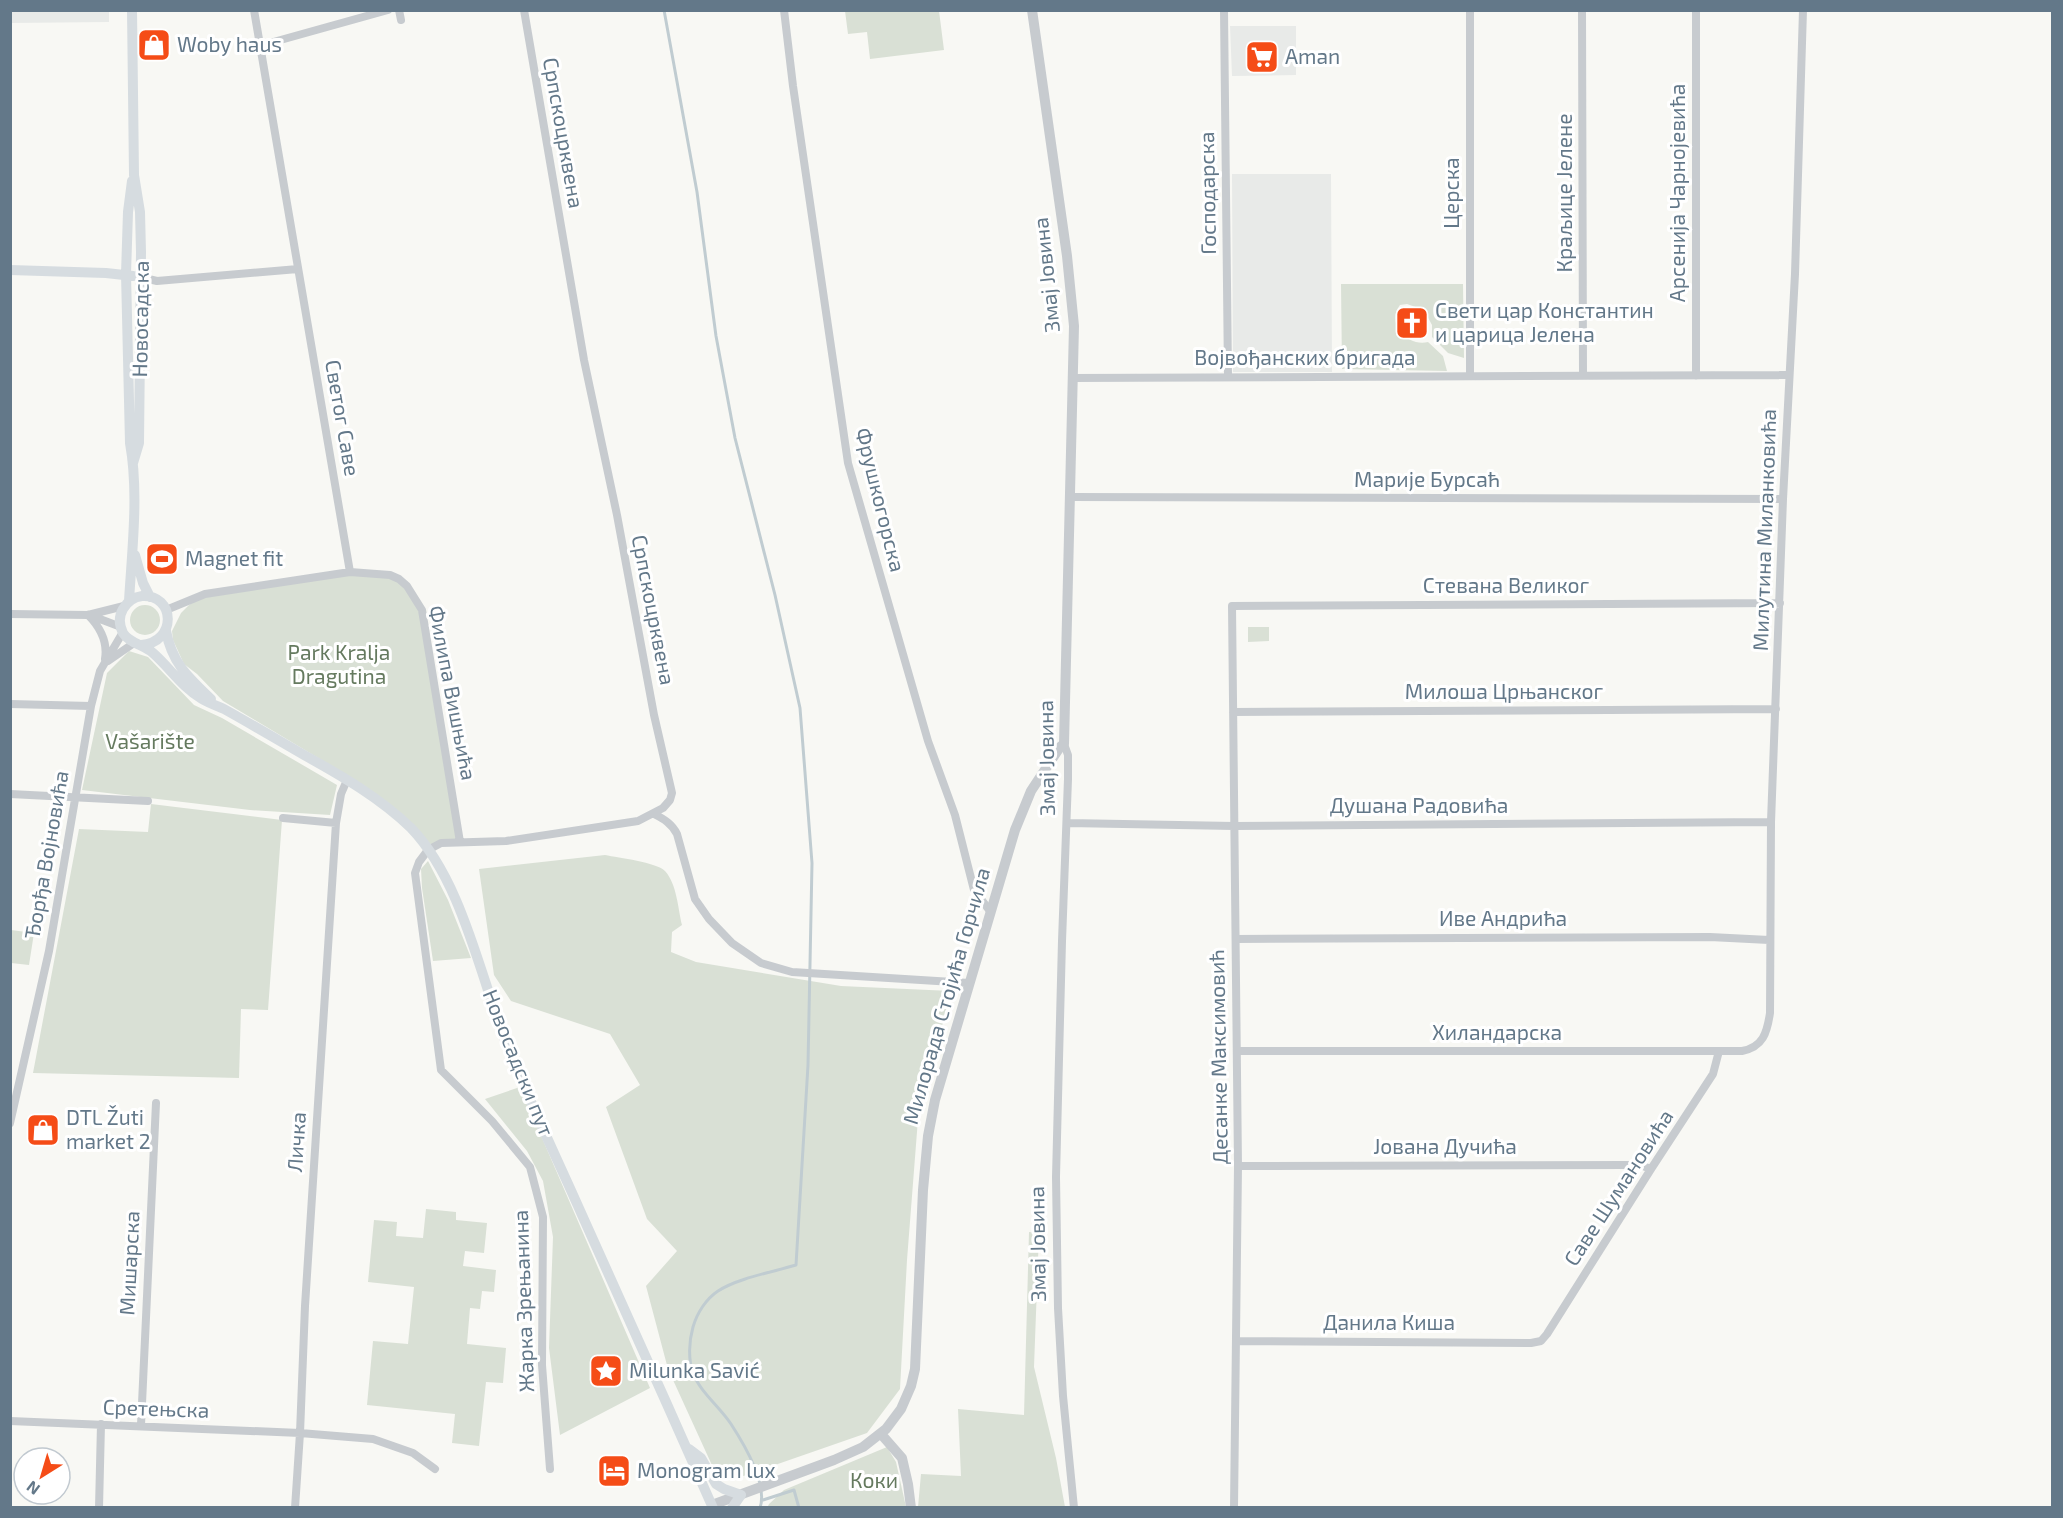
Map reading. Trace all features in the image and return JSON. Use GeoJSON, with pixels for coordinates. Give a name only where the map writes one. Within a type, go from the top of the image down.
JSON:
{"type":"FeatureCollection","features":[{"type":"Feature","properties":{"kind":"main road","name":"Новосадска"},"geometry":{"type":"LineString","coordinates":[[132,10],[134,175],[140,212],[139,443],[133,464]]}},
{"type":"Feature","properties":{"kind":"main road","name":"Новосадска"},"geometry":{"type":"LineString","coordinates":[[127,603],[133,546],[133,464],[130,443],[126,274],[128,212],[134,175]]}},
{"type":"Feature","properties":{"kind":"main road"},"geometry":{"type":"LineString","coordinates":[[10,270],[126,274],[140,277]]}},
{"type":"Feature","properties":{"kind":"main road","name":"Новосадска"},"geometry":{"type":"LineString","coordinates":[[133,546],[143,583],[150,597]]}},
{"type":"Feature","properties":{"kind":"main road"},"geometry":{"type":"LineString","coordinates":[[122,629],[120,620],[127,603],[136,597],[150,597],[162,604],[166,610]]}},
{"type":"Feature","properties":{"kind":"main road","name":"Новосадски пут"},"geometry":{"type":"LineString","coordinates":[[166,610],[168,624],[166,631],[171,654],[181,669],[220,707]]}},
{"type":"Feature","properties":{"kind":"main road","name":"Новосадски пут"},"geometry":{"type":"LineString","coordinates":[[122,629],[138,644],[160,659],[190,691],[347,780],[401,820],[428,850],[462,917],[510,1055],[713,1506]]}},
{"type":"Feature","properties":{"kind":"main road"},"geometry":{"type":"LineString","coordinates":[[138,644],[156,642],[166,631]]}},
{"type":"Feature","properties":{"kind":"main road"},"geometry":{"type":"LineString","coordinates":[[686,1447],[701,1458],[716,1484],[724,1490],[741,1495],[732,1508]]}},
{"type":"Feature","properties":{"kind":"street","name":"Светог Саве"},"geometry":{"type":"LineString","coordinates":[[254,10],[350,572]]}},
{"type":"Feature","properties":{"kind":"street"},"geometry":{"type":"LineString","coordinates":[[259,46],[388,10]]}},
{"type":"Feature","properties":{"kind":"street"},"geometry":{"type":"LineString","coordinates":[[399,10],[401,20]]}},
{"type":"Feature","properties":{"kind":"street","name":"Српскоцрквена"},"geometry":{"type":"LineString","coordinates":[[524,10],[584,360],[617,515],[654,715],[672,793],[670,800],[654,814]]}},
{"type":"Feature","properties":{"kind":"street","name":"Фрушкогорска"},"geometry":{"type":"LineString","coordinates":[[784,10],[848,463],[927,741],[955,815],[974,890],[990,911]]}},
{"type":"Feature","properties":{"kind":"street","name":"Змај Јовина"},"geometry":{"type":"LineString","coordinates":[[1032,10],[1072,306],[1064,744],[1068,755],[1068,823],[1062,941],[1056,1177],[1058,1308],[1063,1396],[1074,1508]]}},
{"type":"Feature","properties":{"kind":"street","name":"Господарска"},"geometry":{"type":"LineString","coordinates":[[1224,10],[1228,376]]}},
{"type":"Feature","properties":{"kind":"street","name":"Церска"},"geometry":{"type":"LineString","coordinates":[[1470,10],[1470,376]]}},
{"type":"Feature","properties":{"kind":"street","name":"Краљице Јелене"},"geometry":{"type":"LineString","coordinates":[[1582,10],[1583,376]]}},
{"type":"Feature","properties":{"kind":"street","name":"Арсенија Чарнојевића"},"geometry":{"type":"LineString","coordinates":[[1696,10],[1696,376]]}},
{"type":"Feature","properties":{"kind":"street","name":"Милутина Миланковића"},"geometry":{"type":"LineString","coordinates":[[1756,1047],[1766,1031],[1770,1013],[1772,822],[1783,499],[1795,274],[1803,10]]}},
{"type":"Feature","properties":{"kind":"street"},"geometry":{"type":"LineString","coordinates":[[140,277],[157,281],[298,269]]}},
{"type":"Feature","properties":{"kind":"street","name":"Војвођанских бригада"},"geometry":{"type":"LineString","coordinates":[[1072,378],[1789,375]]}},
{"type":"Feature","properties":{"kind":"street","name":"Марије Бурсаћ"},"geometry":{"type":"LineString","coordinates":[[1070,497],[1783,499]]}},
{"type":"Feature","properties":{"kind":"street","name":"Филипа Вишњића"},"geometry":{"type":"LineString","coordinates":[[166,610],[205,594],[350,572],[390,575],[399,579],[407,586],[422,610],[460,842]]}},
{"type":"Feature","properties":{"kind":"street"},"geometry":{"type":"LineString","coordinates":[[10,614],[88,615],[127,603]]}},
{"type":"Feature","properties":{"kind":"street","name":"Стевана Великог"},"geometry":{"type":"LineString","coordinates":[[1232,606],[1780,603]]}},
{"type":"Feature","properties":{"kind":"street","name":"Десанке Максимовић"},"geometry":{"type":"LineString","coordinates":[[1232,606],[1238,1166],[1234,1508]]}},
{"type":"Feature","properties":{"kind":"street"},"geometry":{"type":"LineString","coordinates":[[88,615],[122,629]]}},
{"type":"Feature","properties":{"kind":"street"},"geometry":{"type":"LineString","coordinates":[[88,615],[102,633],[106,653],[105,664]]}},
{"type":"Feature","properties":{"kind":"street","name":"Ђорђа Војновића"},"geometry":{"type":"LineString","coordinates":[[10,1123],[49,951],[91,706],[100,671],[122,629]]}},
{"type":"Feature","properties":{"kind":"street"},"geometry":{"type":"LineString","coordinates":[[105,664],[138,644]]}},
{"type":"Feature","properties":{"kind":"street"},"geometry":{"type":"LineString","coordinates":[[10,704],[91,706]]}},
{"type":"Feature","properties":{"kind":"street","name":"Милоша Црњанског"},"geometry":{"type":"LineString","coordinates":[[1233,712],[1776,709]]}},
{"type":"Feature","properties":{"kind":"street","name":"Милорада Стојића Горчила"},"geometry":{"type":"LineString","coordinates":[[713,1506],[850,1454],[872,1442],[901,1409],[914,1377],[922,1190],[935,1100],[1016,830],[1031,791],[1064,744]]}},
{"type":"Feature","properties":{"kind":"street","name":"Личка"},"geometry":{"type":"LineString","coordinates":[[295,1508],[305,1306],[336,822],[341,794],[347,780]]}},
{"type":"Feature","properties":{"kind":"street"},"geometry":{"type":"LineString","coordinates":[[10,794],[148,801]]}},
{"type":"Feature","properties":{"kind":"street"},"geometry":{"type":"LineString","coordinates":[[428,850],[441,843],[506,841],[579,831],[638,821],[654,814],[674,827],[695,899],[709,919],[732,943],[760,963],[792,972],[969,983]]}},
{"type":"Feature","properties":{"kind":"street"},"geometry":{"type":"LineString","coordinates":[[283,818],[336,822]]}},
{"type":"Feature","properties":{"kind":"street","name":"Душана Радовића"},"geometry":{"type":"LineString","coordinates":[[1068,823],[1234,826],[1772,822]]}},
{"type":"Feature","properties":{"kind":"street","name":"Жарка Зрењанина"},"geometry":{"type":"LineString","coordinates":[[428,850],[419,862],[415,880],[441,1070],[492,1121],[530,1167],[543,1217],[542,1365],[550,1469]]}},
{"type":"Feature","properties":{"kind":"street","name":"Иве Андрића"},"geometry":{"type":"LineString","coordinates":[[1236,939],[1710,937],[1769,940]]}},
{"type":"Feature","properties":{"kind":"street","name":"Хиландарска"},"geometry":{"type":"LineString","coordinates":[[1237,1051],[1742,1051],[1756,1047]]}},
{"type":"Feature","properties":{"kind":"street","name":"Саве Шумановића"},"geometry":{"type":"LineString","coordinates":[[1540,1341],[1547,1334],[1713,1074],[1719,1051]]}},
{"type":"Feature","properties":{"kind":"street","name":"Мишарска"},"geometry":{"type":"LineString","coordinates":[[141,1425],[156,1103]]}},
{"type":"Feature","properties":{"kind":"street","name":"Јована Дучића"},"geometry":{"type":"LineString","coordinates":[[1238,1166],[1640,1165],[1651,1169]]}},
{"type":"Feature","properties":{"kind":"street","name":"Данила Киша"},"geometry":{"type":"LineString","coordinates":[[1236,1341],[1531,1343],[1540,1341]]}},
{"type":"Feature","properties":{"kind":"street","name":"Сретењска"},"geometry":{"type":"LineString","coordinates":[[10,1421],[141,1425],[374,1439],[413,1453],[435,1469]]}},
{"type":"Feature","properties":{"kind":"street"},"geometry":{"type":"LineString","coordinates":[[99,1508],[101,1424]]}},
{"type":"Feature","properties":{"kind":"street"},"geometry":{"type":"LineString","coordinates":[[881,1434],[902,1458],[911,1508]]}},
{"type":"Feature","properties":{"kind":"shaded area"},"geometry":{"type":"Polygon","coordinates":[[[10,11],[109,11],[109,22],[11,23],[10,11]]]}},
{"type":"Feature","properties":{"kind":"shaded area"},"geometry":{"type":"Polygon","coordinates":[[[1230,26],[1296,26],[1296,75],[1232,76],[1230,26]]]}},
{"type":"Feature","properties":{"kind":"shaded area"},"geometry":{"type":"Polygon","coordinates":[[[1232,174],[1331,174],[1332,372],[1233,372],[1232,174]]]}},
{"type":"Feature","properties":{"kind":"green space"},"geometry":{"type":"Polygon","coordinates":[[[845,11],[939,11],[944,50],[870,59],[867,32],[848,34],[845,11]]]}},
{"type":"Feature","properties":{"kind":"green space"},"geometry":{"type":"Polygon","coordinates":[[[1341,284],[1463,284],[1464,358],[1448,353],[1432,337],[1432,325],[1424,310],[1407,304],[1400,305],[1396,312],[1399,333],[1416,342],[1428,342],[1443,356],[1447,371],[1342,369],[1341,284]]]}},
{"type":"Feature","properties":{"kind":"green space","name":"Park Kralja Dragutina"},"geometry":{"type":"Polygon","coordinates":[[[350,572],[399,579],[422,610],[460,842],[428,850],[350,777],[223,701],[184,664],[173,640],[172,631],[181,613],[205,594],[350,572]]]}},
{"type":"Feature","properties":{"kind":"green space"},"geometry":{"type":"Polygon","coordinates":[[[145,605],[156,609],[160,620],[156,631],[145,635],[134,631],[130,620],[134,609],[145,605]]]}},
{"type":"Feature","properties":{"kind":"green space"},"geometry":{"type":"Polygon","coordinates":[[[1248,627],[1269,627],[1269,641],[1248,642],[1248,627]]]}},
{"type":"Feature","properties":{"kind":"green space","name":"Vašarište"},"geometry":{"type":"Polygon","coordinates":[[[129,651],[148,657],[194,705],[222,718],[337,785],[330,815],[250,810],[82,790],[107,673],[129,651]]]}},
{"type":"Feature","properties":{"kind":"green space"},"geometry":{"type":"Polygon","coordinates":[[[151,804],[282,820],[268,1010],[241,1009],[239,1078],[33,1073],[79,829],[148,832],[151,804]]]}},
{"type":"Feature","properties":{"kind":"green space"},"geometry":{"type":"Polygon","coordinates":[[[605,855],[646,863],[665,871],[675,890],[682,925],[672,932],[671,952],[696,962],[841,986],[951,991],[918,1119],[900,1389],[867,1433],[732,1480],[716,1474],[668,1369],[646,1286],[677,1251],[647,1219],[606,1107],[640,1085],[610,1034],[511,1001],[494,975],[479,869],[605,855]]]}},
{"type":"Feature","properties":{"kind":"green space"},"geometry":{"type":"Polygon","coordinates":[[[428,861],[448,900],[471,958],[433,961],[421,869],[428,861]]]}},
{"type":"Feature","properties":{"kind":"green space"},"geometry":{"type":"Polygon","coordinates":[[[11,930],[34,933],[29,965],[11,963],[11,930]]]}},
{"type":"Feature","properties":{"kind":"green space"},"geometry":{"type":"Polygon","coordinates":[[[520,1087],[650,1388],[560,1435],[549,1348],[553,1237],[543,1181],[527,1151],[485,1099],[520,1087]]]}},
{"type":"Feature","properties":{"kind":"green space"},"geometry":{"type":"Polygon","coordinates":[[[426,1209],[456,1212],[456,1220],[487,1223],[484,1253],[465,1251],[463,1266],[496,1270],[494,1292],[482,1291],[480,1309],[470,1308],[467,1344],[506,1348],[503,1383],[486,1382],[479,1446],[452,1443],[455,1414],[367,1405],[373,1341],[408,1344],[414,1287],[368,1282],[374,1220],[397,1222],[396,1236],[423,1238],[426,1209]]]}},
{"type":"Feature","properties":{"kind":"green space"},"geometry":{"type":"Polygon","coordinates":[[[1029,1232],[1039,1233],[1034,1367],[1056,1458],[1065,1507],[918,1507],[921,1474],[961,1476],[958,1409],[1024,1415],[1029,1232]]]}},
{"type":"Feature","properties":{"kind":"green space","name":"Коки"},"geometry":{"type":"Polygon","coordinates":[[[887,1447],[896,1462],[906,1507],[767,1508],[784,1490],[887,1447]]]}},
{"type":"Feature","properties":{"kind":"waterway"},"geometry":{"type":"LineString","coordinates":[[664,10],[697,192],[716,336],[735,438],[775,595],[800,708],[812,863],[808,1065],[796,1265],[745,1279],[718,1291],[706,1302],[700,1312],[693,1327],[690,1344],[690,1362],[696,1380],[731,1424],[753,1464],[761,1488],[760,1508]]}},
{"type":"Feature","properties":{"kind":"waterway"},"geometry":{"type":"LineString","coordinates":[[763,1500],[794,1490],[799,1508]]}},
{"type":"Feature","properties":{"kind":"place","name":"Woby haus"},"geometry":{"type":"Point","coordinates":[154,45]}},
{"type":"Feature","properties":{"kind":"place","name":"Aman"},"geometry":{"type":"Point","coordinates":[1262,57]}},
{"type":"Feature","properties":{"kind":"place","name":"Свети цар Константин и царица Јелена"},"geometry":{"type":"Point","coordinates":[1412,323]}},
{"type":"Feature","properties":{"kind":"place","name":"Magnet fit"},"geometry":{"type":"Point","coordinates":[162,559]}},
{"type":"Feature","properties":{"kind":"place","name":"DTL Žuti market 2"},"geometry":{"type":"Point","coordinates":[43,1130]}},
{"type":"Feature","properties":{"kind":"place","name":"Milunka Savić"},"geometry":{"type":"Point","coordinates":[606,1371]}},
{"type":"Feature","properties":{"kind":"place","name":"Monogram lux"},"geometry":{"type":"Point","coordinates":[614,1471]}}]}
